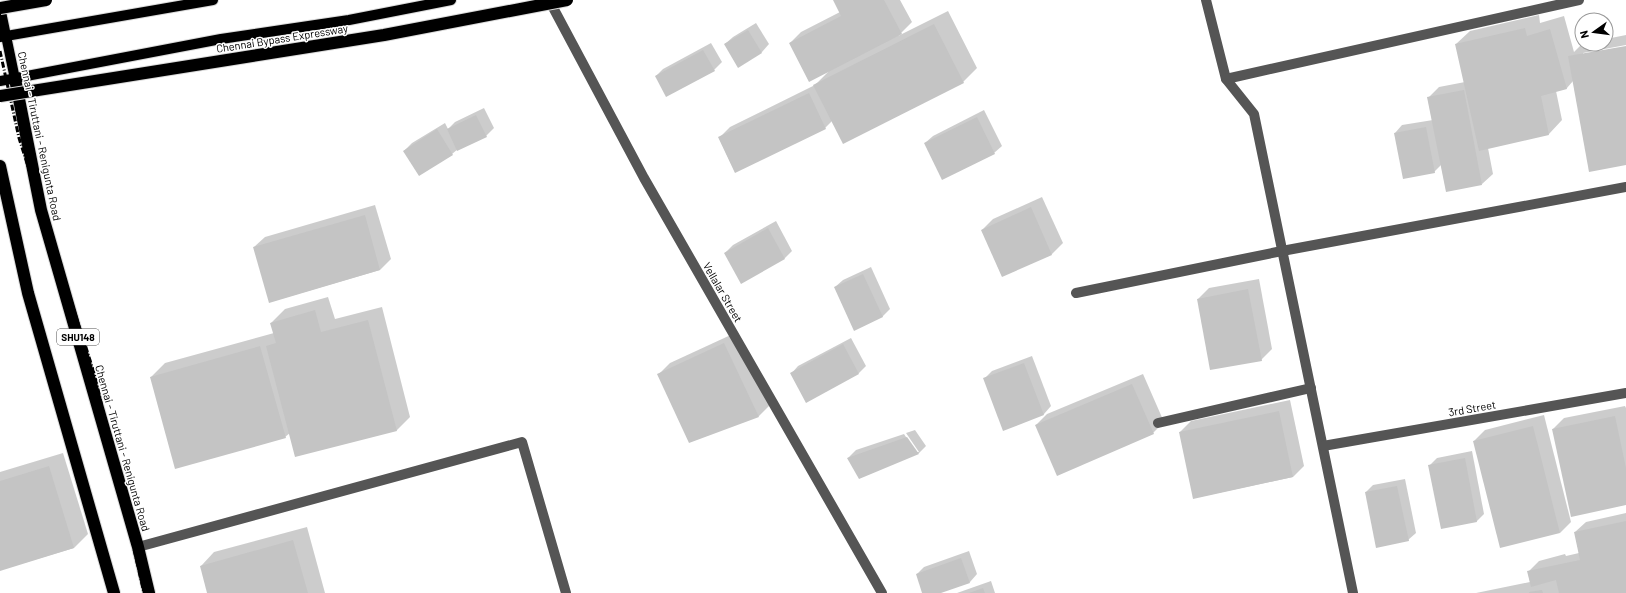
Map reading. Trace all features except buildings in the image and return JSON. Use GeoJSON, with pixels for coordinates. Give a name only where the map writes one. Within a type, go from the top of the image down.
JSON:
{"type":"FeatureCollection","features":[{"type":"Feature","properties":{"kind":"highway"},"geometry":{"type":"LineString","coordinates":[[0,7],[46,0]]}},
{"type":"Feature","properties":{"kind":"highway","name":"Chennai Bypass Expressway"},"geometry":{"type":"LineString","coordinates":[[0,96],[384,36],[567,0]]}},
{"type":"Feature","properties":{"kind":"highway","name":"Chennai - Tiruttani - Renigunta Road"},"geometry":{"type":"LineString","coordinates":[[15,79],[41,210],[138,547],[149,593]]}},
{"type":"Feature","properties":{"kind":"highway","name":"SHU148"},"geometry":{"type":"LineString","coordinates":[[0,166],[28,293],[114,593]]}},
{"type":"Feature","properties":{"kind":"main road"},"geometry":{"type":"LineString","coordinates":[[3,37],[214,0]]}},
{"type":"Feature","properties":{"kind":"main road"},"geometry":{"type":"LineString","coordinates":[[0,81],[221,39],[349,20],[451,0]]}},
{"type":"Feature","properties":{"kind":"main road","name":"Chennai - Tiruttani - Renigunta Road"},"geometry":{"type":"LineString","coordinates":[[0,7],[3,37],[15,79]]}},
{"type":"Feature","properties":{"kind":"street","name":"Vellalar Street"},"geometry":{"type":"LineString","coordinates":[[549,0],[644,178],[882,593]]}},
{"type":"Feature","properties":{"kind":"street"},"geometry":{"type":"LineString","coordinates":[[1206,0],[1226,79],[1254,114],[1353,593]]}},
{"type":"Feature","properties":{"kind":"street"},"geometry":{"type":"LineString","coordinates":[[1226,79],[1579,0]]}},
{"type":"Feature","properties":{"kind":"street"},"geometry":{"type":"LineString","coordinates":[[1076,293],[1282,251],[1626,187]]}},
{"type":"Feature","properties":{"kind":"street"},"geometry":{"type":"LineString","coordinates":[[1158,423],[1311,388]]}},
{"type":"Feature","properties":{"kind":"street","name":"3rd Street"},"geometry":{"type":"LineString","coordinates":[[1323,446],[1626,393]]}},
{"type":"Feature","properties":{"kind":"street"},"geometry":{"type":"LineString","coordinates":[[138,547],[522,442],[566,593]]}},
{"type":"Feature","properties":{"kind":"railway"},"geometry":{"type":"LineString","coordinates":[[0,51],[19,138],[95,376],[144,593]]}}]}
